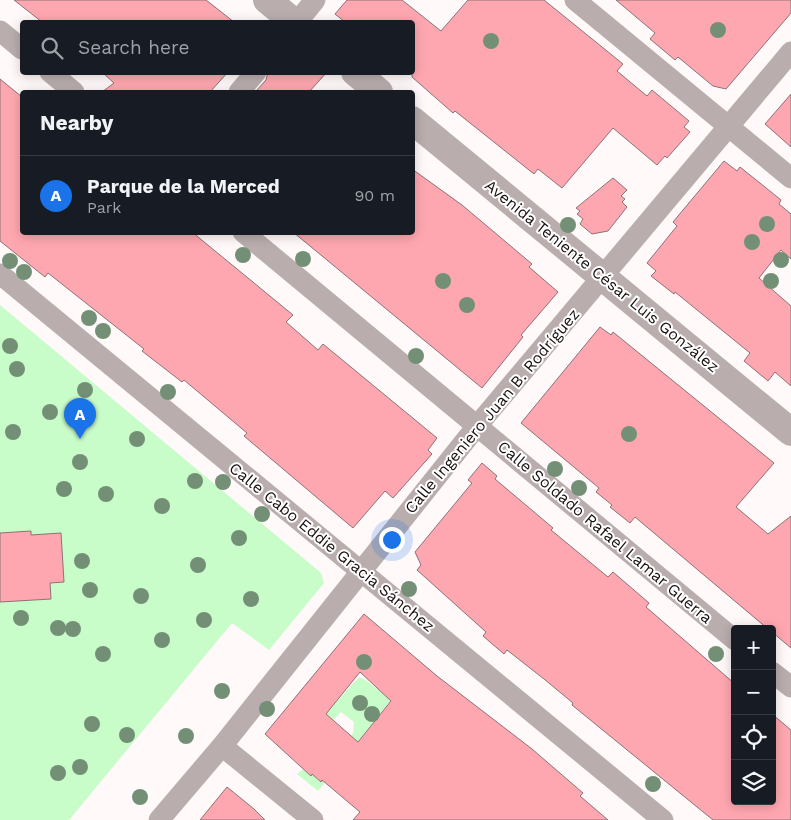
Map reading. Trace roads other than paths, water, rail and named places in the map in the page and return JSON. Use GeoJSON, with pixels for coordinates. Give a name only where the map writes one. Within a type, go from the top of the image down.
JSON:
{"type":"FeatureCollection","features":[{"type":"Feature","properties":{"kind":"street"},"geometry":{"type":"LineString","coordinates":[[267,0],[293,20]]}},
{"type":"Feature","properties":{"kind":"street"},"geometry":{"type":"LineString","coordinates":[[298,20],[316,0]]}},
{"type":"Feature","properties":{"kind":"street"},"geometry":{"type":"LineString","coordinates":[[575,0],[791,178]]}},
{"type":"Feature","properties":{"kind":"street"},"geometry":{"type":"LineString","coordinates":[[0,31],[20,47]]}},
{"type":"Feature","properties":{"kind":"street","name":"Calle Ingeniero Juan B. Rodríguez"},"geometry":{"type":"LineString","coordinates":[[159,820],[222,746],[477,426],[730,128],[791,52]]}},
{"type":"Feature","properties":{"kind":"street"},"geometry":{"type":"LineString","coordinates":[[54,75],[72,90]]}},
{"type":"Feature","properties":{"kind":"street"},"geometry":{"type":"LineString","coordinates":[[241,90],[253,75]]}},
{"type":"Feature","properties":{"kind":"street"},"geometry":{"type":"LineString","coordinates":[[359,75],[377,90]]}},
{"type":"Feature","properties":{"kind":"street","name":"Avenida Teniente César Luis González"},"geometry":{"type":"LineString","coordinates":[[415,122],[791,432]]}},
{"type":"Feature","properties":{"kind":"street","name":"Calle Soldado Rafael Lamar Guerra"},"geometry":{"type":"LineString","coordinates":[[247,235],[731,637]]}},
{"type":"Feature","properties":{"kind":"street","name":"Calle Cabo Eddie Gracia Sánchez"},"geometry":{"type":"LineString","coordinates":[[0,274],[663,820]]}},
{"type":"Feature","properties":{"kind":"street"},"geometry":{"type":"LineString","coordinates":[[776,675],[790,685]]}},
{"type":"Feature","properties":{"kind":"street"},"geometry":{"type":"LineString","coordinates":[[222,746],[313,820]]}},
{"type":"Feature","properties":{"kind":"place","name":"Parque de la Merced"},"geometry":{"type":"Point","coordinates":[80,439]}}]}
